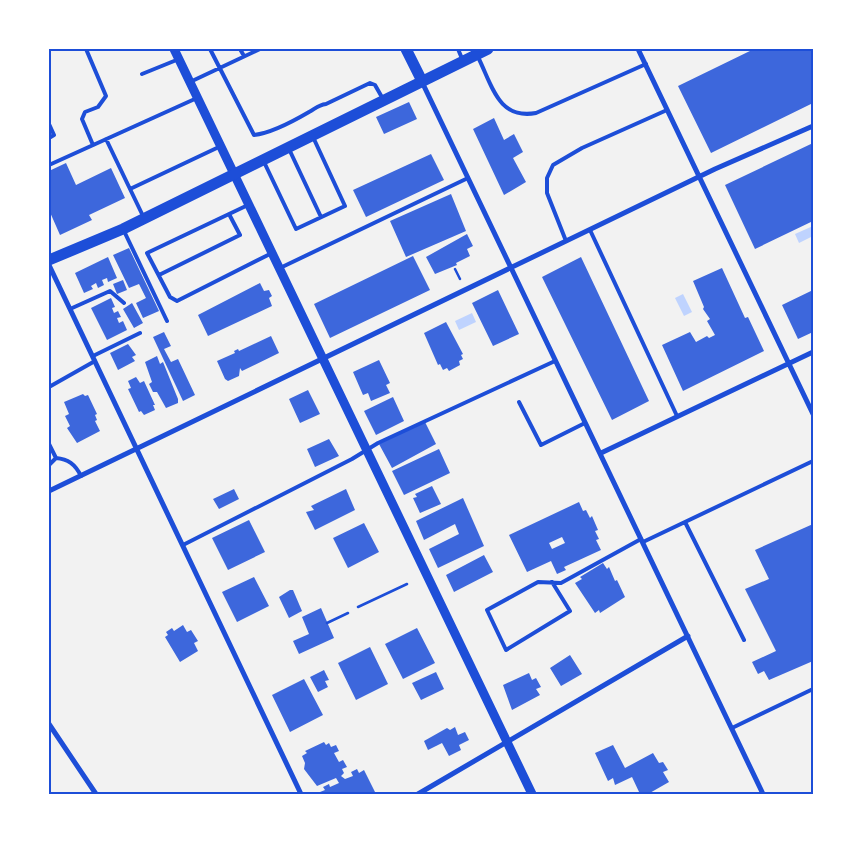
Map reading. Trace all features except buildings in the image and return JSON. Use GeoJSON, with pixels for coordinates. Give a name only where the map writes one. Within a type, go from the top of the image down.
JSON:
{"type":"FeatureCollection","features":[{"type":"Feature","properties":{"kind":"main road"},"geometry":{"type":"LineString","coordinates":[[406,49],[422,81]]}},
{"type":"Feature","properties":{"kind":"main road"},"geometry":{"type":"LineString","coordinates":[[49,260],[123,229],[313,137],[383,99],[488,49]]}},
{"type":"Feature","properties":{"kind":"street"},"geometry":{"type":"LineString","coordinates":[[174,49],[532,794]]}},
{"type":"Feature","properties":{"kind":"street"},"geometry":{"type":"LineString","coordinates":[[638,49],[813,414]]}},
{"type":"Feature","properties":{"kind":"street"},"geometry":{"type":"LineString","coordinates":[[422,81],[764,794]]}},
{"type":"Feature","properties":{"kind":"street"},"geometry":{"type":"LineString","coordinates":[[49,491],[512,269],[566,241],[813,126]]}},
{"type":"Feature","properties":{"kind":"street"},"geometry":{"type":"LineString","coordinates":[[49,265],[301,794]]}},
{"type":"Feature","properties":{"kind":"street"},"geometry":{"type":"LineString","coordinates":[[601,453],[813,352]]}},
{"type":"Feature","properties":{"kind":"street"},"geometry":{"type":"LineString","coordinates":[[418,794],[688,636]]}},
{"type":"Feature","properties":{"kind":"street"},"geometry":{"type":"LineString","coordinates":[[49,724],[96,794]]}},
{"type":"Feature","properties":{"kind":"lane"},"geometry":{"type":"LineString","coordinates":[[86,49],[106,96],[98,107],[85,112],[82,119],[93,145]]}},
{"type":"Feature","properties":{"kind":"lane"},"geometry":{"type":"LineString","coordinates":[[210,49],[254,136],[264,134],[310,112],[320,104],[326,104],[370,83],[375,85],[383,99]]}},
{"type":"Feature","properties":{"kind":"lane"},"geometry":{"type":"LineString","coordinates":[[240,49],[244,56]]}},
{"type":"Feature","properties":{"kind":"lane"},"geometry":{"type":"LineString","coordinates":[[190,82],[260,49]]}},
{"type":"Feature","properties":{"kind":"lane"},"geometry":{"type":"LineString","coordinates":[[458,49],[463,62]]}},
{"type":"Feature","properties":{"kind":"lane"},"geometry":{"type":"LineString","coordinates":[[477,54],[497,96],[507,110],[523,115],[536,113],[646,64]]}},
{"type":"Feature","properties":{"kind":"lane"},"geometry":{"type":"LineString","coordinates":[[142,74],[179,59]]}},
{"type":"Feature","properties":{"kind":"lane"},"geometry":{"type":"LineString","coordinates":[[49,165],[198,98]]}},
{"type":"Feature","properties":{"kind":"lane"},"geometry":{"type":"LineString","coordinates":[[566,241],[547,193],[547,178],[553,165],[576,151],[667,110]]}},
{"type":"Feature","properties":{"kind":"lane"},"geometry":{"type":"LineString","coordinates":[[49,124],[54,135],[49,138]]}},
{"type":"Feature","properties":{"kind":"lane"},"geometry":{"type":"LineString","coordinates":[[263,160],[296,229],[345,206],[313,137]]}},
{"type":"Feature","properties":{"kind":"lane"},"geometry":{"type":"LineString","coordinates":[[106,139],[144,218]]}},
{"type":"Feature","properties":{"kind":"lane"},"geometry":{"type":"LineString","coordinates":[[130,189],[221,146]]}},
{"type":"Feature","properties":{"kind":"lane"},"geometry":{"type":"LineString","coordinates":[[288,148],[321,217]]}},
{"type":"Feature","properties":{"kind":"lane"},"geometry":{"type":"LineString","coordinates":[[280,268],[468,178]]}},
{"type":"Feature","properties":{"kind":"lane"},"geometry":{"type":"LineString","coordinates":[[249,204],[147,253],[170,296],[177,300],[272,254]]}},
{"type":"Feature","properties":{"kind":"lane"},"geometry":{"type":"LineString","coordinates":[[159,275],[240,235],[229,214]]}},
{"type":"Feature","properties":{"kind":"lane"},"geometry":{"type":"LineString","coordinates":[[123,229],[167,320]]}},
{"type":"Feature","properties":{"kind":"lane"},"geometry":{"type":"LineString","coordinates":[[590,230],[677,416]]}},
{"type":"Feature","properties":{"kind":"lane"},"geometry":{"type":"LineString","coordinates":[[70,309],[110,291],[124,303]]}},
{"type":"Feature","properties":{"kind":"lane"},"geometry":{"type":"LineString","coordinates":[[49,387],[140,333]]}},
{"type":"Feature","properties":{"kind":"lane"},"geometry":{"type":"LineString","coordinates":[[183,544],[378,443],[555,361]]}},
{"type":"Feature","properties":{"kind":"lane"},"geometry":{"type":"LineString","coordinates":[[520,402],[541,445],[585,423]]}},
{"type":"Feature","properties":{"kind":"lane"},"geometry":{"type":"LineString","coordinates":[[49,444],[56,458]]}},
{"type":"Feature","properties":{"kind":"lane"},"geometry":{"type":"LineString","coordinates":[[49,465],[56,458]]}},
{"type":"Feature","properties":{"kind":"lane"},"geometry":{"type":"LineString","coordinates":[[56,458],[67,459],[77,468],[81,476]]}},
{"type":"Feature","properties":{"kind":"lane"},"geometry":{"type":"LineString","coordinates":[[552,582],[570,611],[506,650],[487,610],[538,582],[552,582],[562,583],[642,540],[685,522],[813,461]]}},
{"type":"Feature","properties":{"kind":"lane"},"geometry":{"type":"LineString","coordinates":[[685,522],[744,640]]}},
{"type":"Feature","properties":{"kind":"lane"},"geometry":{"type":"LineString","coordinates":[[732,728],[813,688]]}},
{"type":"Feature","properties":{"kind":"path"},"geometry":{"type":"LineString","coordinates":[[455,269],[460,279]]}},
{"type":"Feature","properties":{"kind":"path"},"geometry":{"type":"LineString","coordinates":[[358,608],[407,584]]}},
{"type":"Feature","properties":{"kind":"path"},"geometry":{"type":"LineString","coordinates":[[327,623],[348,613]]}},
{"type":"Feature","properties":{"kind":"water"},"geometry":{"type":"Polygon","coordinates":[[[813,226],[813,236],[799,243],[795,234],[813,226]]]}},
{"type":"Feature","properties":{"kind":"water"},"geometry":{"type":"Polygon","coordinates":[[[683,294],[692,312],[684,316],[675,298],[683,294]]]}},
{"type":"Feature","properties":{"kind":"water"},"geometry":{"type":"Polygon","coordinates":[[[472,313],[476,322],[459,330],[455,321],[472,313]]]}}]}
